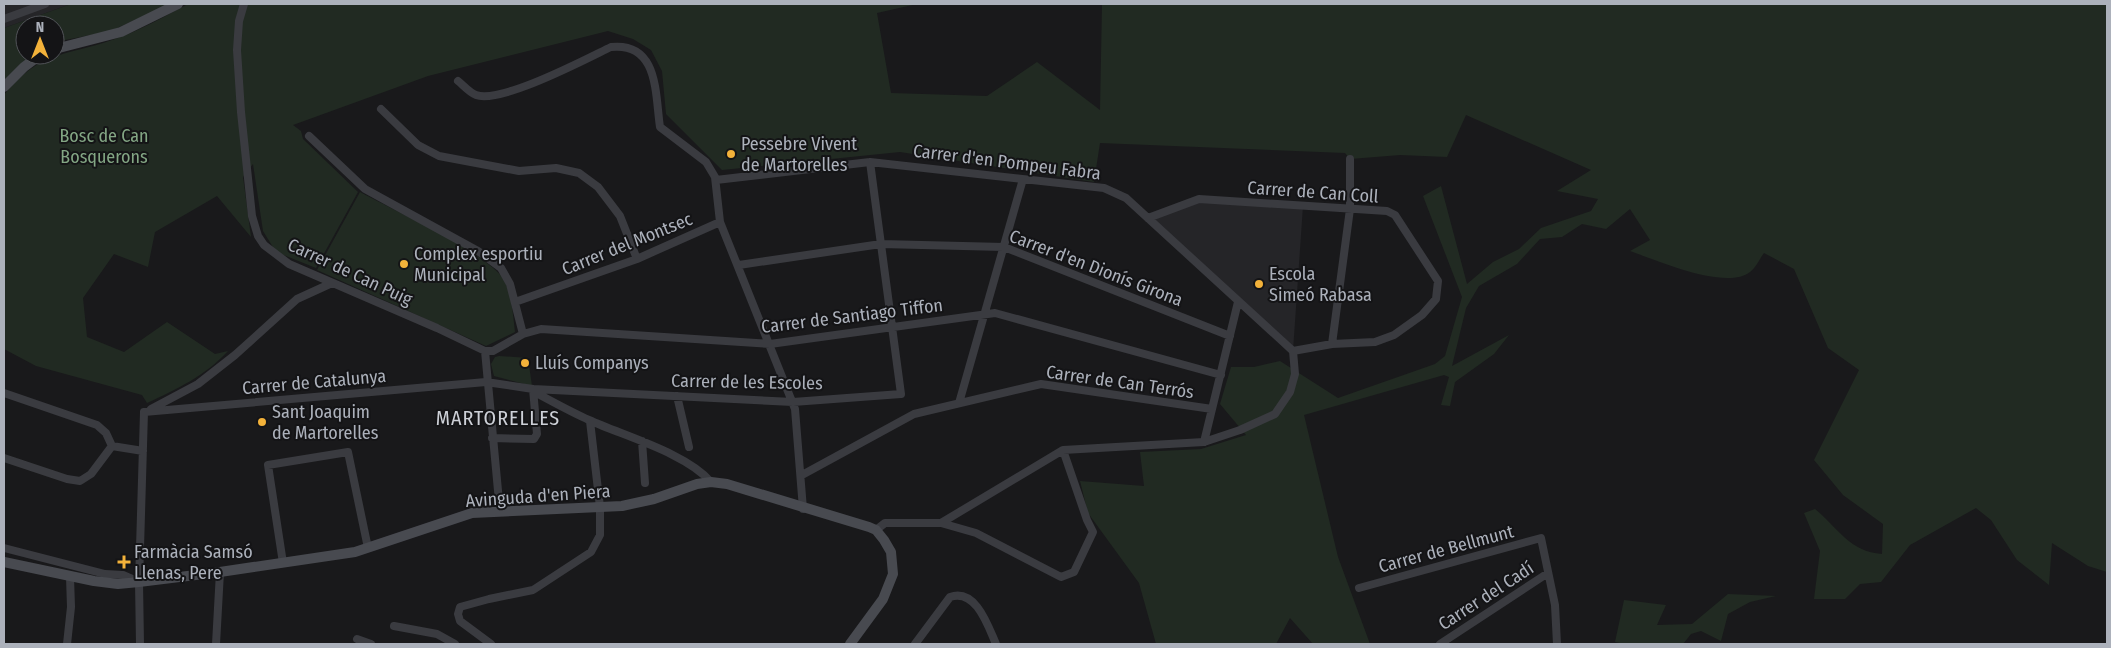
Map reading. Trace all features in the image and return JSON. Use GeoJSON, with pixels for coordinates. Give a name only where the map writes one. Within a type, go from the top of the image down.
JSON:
{"type":"FeatureCollection","features":[{"type":"Feature","properties":{"kind":"street"},"geometry":{"type":"LineString","coordinates":[[4,19],[45,4]]}},
{"type":"Feature","properties":{"kind":"street"},"geometry":{"type":"LineString","coordinates":[[65,46],[121,32],[178,4]]}},
{"type":"Feature","properties":{"kind":"street","name":"Carrer de Can Puig"},"geometry":{"type":"LineString","coordinates":[[244,4],[237,35],[238,76],[254,227],[258,236],[275,255],[289,264],[437,328],[485,351]]}},
{"type":"Feature","properties":{"kind":"street"},"geometry":{"type":"LineString","coordinates":[[458,81],[476,95],[486,96],[520,89],[611,47],[627,48],[643,55],[651,66],[660,127],[706,162],[716,180],[720,222],[739,265],[795,409],[802,474],[803,509]]}},
{"type":"Feature","properties":{"kind":"street"},"geometry":{"type":"LineString","coordinates":[[4,87],[27,65]]}},
{"type":"Feature","properties":{"kind":"street"},"geometry":{"type":"LineString","coordinates":[[381,109],[418,145],[438,156],[519,171],[556,168],[579,173],[598,187],[620,216],[637,259]]}},
{"type":"Feature","properties":{"kind":"street"},"geometry":{"type":"LineString","coordinates":[[309,136],[365,190],[478,251],[501,268],[510,284],[523,334]]}},
{"type":"Feature","properties":{"kind":"street"},"geometry":{"type":"LineString","coordinates":[[942,523],[1063,450],[1204,442],[1240,430],[1275,414],[1290,392],[1295,374],[1293,351],[1332,344],[1350,209],[1350,159]]}},
{"type":"Feature","properties":{"kind":"street"},"geometry":{"type":"LineString","coordinates":[[870,162],[892,326]]}},
{"type":"Feature","properties":{"kind":"street","name":"Carrer d'en Pompeu Fabra"},"geometry":{"type":"LineString","coordinates":[[716,180],[870,162],[1104,188],[1126,198],[1293,351]]}},
{"type":"Feature","properties":{"kind":"street"},"geometry":{"type":"LineString","coordinates":[[959,403],[1023,179]]}},
{"type":"Feature","properties":{"kind":"street","name":"Carrer de Can Coll"},"geometry":{"type":"LineString","coordinates":[[1148,218],[1199,199],[1387,211],[1395,215],[1438,281],[1436,299],[1422,315],[1394,335],[1375,342],[1332,344]]}},
{"type":"Feature","properties":{"kind":"street","name":"Carrer del Montsec"},"geometry":{"type":"LineString","coordinates":[[515,302],[637,259],[720,222]]}},
{"type":"Feature","properties":{"kind":"street","name":"Carrer d'en Dionís Girona"},"geometry":{"type":"LineString","coordinates":[[739,265],[881,244],[1004,247],[1230,336]]}},
{"type":"Feature","properties":{"kind":"street"},"geometry":{"type":"LineString","coordinates":[[140,644],[139,582],[144,412],[198,384],[235,355],[297,299],[332,283]]}},
{"type":"Feature","properties":{"kind":"street"},"geometry":{"type":"LineString","coordinates":[[1204,442],[1238,302]]}},
{"type":"Feature","properties":{"kind":"street","name":"Carrer de Santiago Tiffon"},"geometry":{"type":"LineString","coordinates":[[485,351],[493,351],[523,334],[542,329],[770,344],[995,313],[1221,375]]}},
{"type":"Feature","properties":{"kind":"street","name":"Carrer de les Escoles"},"geometry":{"type":"LineString","coordinates":[[533,389],[793,402],[901,394],[892,326]]}},
{"type":"Feature","properties":{"kind":"street"},"geometry":{"type":"LineString","coordinates":[[485,351],[486,382],[500,512]]}},
{"type":"Feature","properties":{"kind":"street"},"geometry":{"type":"LineString","coordinates":[[486,382],[533,389],[538,394],[590,420],[642,441],[701,470],[711,482]]}},
{"type":"Feature","properties":{"kind":"street","name":"Carrer de Catalunya"},"geometry":{"type":"LineString","coordinates":[[144,412],[486,382]]}},
{"type":"Feature","properties":{"kind":"street","name":"Carrer de Can Terrós"},"geometry":{"type":"LineString","coordinates":[[802,474],[914,414],[999,396],[1041,384],[1212,409]]}},
{"type":"Feature","properties":{"kind":"street"},"geometry":{"type":"LineString","coordinates":[[492,438],[534,439],[537,434],[533,389]]}},
{"type":"Feature","properties":{"kind":"street"},"geometry":{"type":"LineString","coordinates":[[4,393],[97,425],[106,432],[112,446]]}},
{"type":"Feature","properties":{"kind":"street"},"geometry":{"type":"LineString","coordinates":[[678,396],[689,447]]}},
{"type":"Feature","properties":{"kind":"street"},"geometry":{"type":"LineString","coordinates":[[491,644],[460,621],[458,614],[460,607],[489,598],[534,590],[591,552],[600,535],[600,507],[590,420]]}},
{"type":"Feature","properties":{"kind":"street"},"geometry":{"type":"LineString","coordinates":[[642,441],[645,483]]}},
{"type":"Feature","properties":{"kind":"street"},"geometry":{"type":"LineString","coordinates":[[112,446],[143,451]]}},
{"type":"Feature","properties":{"kind":"street"},"geometry":{"type":"LineString","coordinates":[[4,458],[67,479],[80,481],[91,474],[112,446]]}},
{"type":"Feature","properties":{"kind":"street"},"geometry":{"type":"LineString","coordinates":[[850,644],[883,599],[893,574],[891,552],[876,530],[885,524],[942,523],[976,533],[1061,578],[1074,572],[1093,532],[1087,520],[1063,450]]}},
{"type":"Feature","properties":{"kind":"street"},"geometry":{"type":"LineString","coordinates":[[283,563],[268,465],[348,452],[368,548]]}},
{"type":"Feature","properties":{"kind":"street","name":"Avinguda d'en Piera"},"geometry":{"type":"LineString","coordinates":[[4,562],[72,577],[118,584],[139,582],[355,552],[472,513],[622,506],[654,499],[697,484],[711,482],[727,484],[876,530]]}},
{"type":"Feature","properties":{"kind":"street","name":"Carrer de Bellmunt"},"geometry":{"type":"LineString","coordinates":[[1359,588],[1541,538],[1548,573]]}},
{"type":"Feature","properties":{"kind":"street","name":"Avinguda d'en Piera"},"geometry":{"type":"LineString","coordinates":[[4,548],[105,574],[124,575],[139,582]]}},
{"type":"Feature","properties":{"kind":"street"},"geometry":{"type":"LineString","coordinates":[[67,644],[72,577],[89,570]]}},
{"type":"Feature","properties":{"kind":"street"},"geometry":{"type":"LineString","coordinates":[[216,644],[220,572]]}},
{"type":"Feature","properties":{"kind":"street"},"geometry":{"type":"LineString","coordinates":[[1548,573],[1555,605],[1557,644]]}},
{"type":"Feature","properties":{"kind":"street","name":"Carrer del Cadí"},"geometry":{"type":"LineString","coordinates":[[1440,644],[1548,573]]}},
{"type":"Feature","properties":{"kind":"street"},"geometry":{"type":"LineString","coordinates":[[915,644],[950,598],[958,595],[966,597],[984,616],[996,644]]}},
{"type":"Feature","properties":{"kind":"street"},"geometry":{"type":"LineString","coordinates":[[394,626],[437,634],[455,644]]}},
{"type":"Feature","properties":{"kind":"street"},"geometry":{"type":"LineString","coordinates":[[357,639],[371,644]]}},
{"type":"Feature","properties":{"kind":"shaded area"},"geometry":{"type":"Polygon","coordinates":[[[4,4],[71,4],[40,15],[15,15],[15,24],[4,28],[4,4]]]}},
{"type":"Feature","properties":{"kind":"shaded area","name":"Escola Simeó Rabasa"},"geometry":{"type":"Polygon","coordinates":[[[1199,199],[1303,206],[1293,351],[1148,218],[1199,199]]]}},
{"type":"Feature","properties":{"kind":"green space"},"geometry":{"type":"Polygon","coordinates":[[[71,4],[169,4],[111,31],[65,40],[65,15],[40,15],[71,4]]]}},
{"type":"Feature","properties":{"kind":"green space","name":"Bosc de Can Bosquerons"},"geometry":{"type":"Polygon","coordinates":[[[188,4],[917,4],[877,13],[891,93],[987,96],[1037,62],[1100,110],[1102,4],[2107,4],[2107,572],[2088,566],[2052,543],[2049,585],[2017,560],[1991,520],[1976,508],[1910,545],[1881,582],[1860,584],[1845,599],[1814,599],[1820,551],[1804,513],[1815,509],[1853,544],[1861,549],[1882,554],[1883,524],[1843,495],[1814,460],[1859,370],[1828,348],[1794,269],[1764,253],[1750,272],[1739,277],[1708,276],[1656,261],[1630,251],[1650,240],[1630,209],[1606,229],[1582,224],[1562,237],[1540,239],[1517,264],[1479,286],[1466,308],[1452,366],[1509,335],[1494,354],[1455,382],[1450,406],[1441,405],[1449,377],[1444,375],[1304,415],[1338,557],[1370,644],[1313,644],[1290,618],[1276,644],[1156,644],[1139,583],[1088,513],[1080,481],[1144,486],[1140,452],[1201,449],[1246,435],[1220,404],[1231,367],[1254,367],[1280,361],[1338,398],[1435,364],[1445,356],[1462,297],[1423,196],[1441,186],[1467,284],[1493,262],[1519,249],[1541,228],[1591,211],[1598,199],[1557,191],[1591,170],[1466,115],[1447,157],[1400,155],[1350,159],[1345,153],[1100,143],[1094,182],[900,152],[722,170],[666,114],[662,71],[651,50],[633,39],[608,31],[428,76],[293,125],[301,131],[303,139],[358,192],[316,268],[276,252],[263,231],[253,164],[243,177],[251,237],[217,196],[155,232],[148,267],[114,254],[83,298],[87,337],[124,352],[167,322],[215,354],[228,351],[200,375],[147,403],[142,395],[36,366],[4,349],[4,95],[17,80],[38,65],[65,65],[65,53],[122,36],[188,4]]]}},
{"type":"Feature","properties":{"kind":"green space"},"geometry":{"type":"Polygon","coordinates":[[[15,24],[15,65],[21,65],[4,80],[4,28],[15,24]]]}},
{"type":"Feature","properties":{"kind":"green space","name":"Complex esportiu Municipal"},"geometry":{"type":"Polygon","coordinates":[[[360,192],[460,245],[495,269],[504,280],[509,292],[515,332],[486,346],[317,270],[360,192]]]}},
{"type":"Feature","properties":{"kind":"green space"},"geometry":{"type":"Polygon","coordinates":[[[495,357],[528,358],[532,386],[494,376],[491,364],[495,357]]]}},
{"type":"Feature","properties":{"kind":"green space"},"geometry":{"type":"Polygon","coordinates":[[[1728,594],[1776,596],[1750,602],[1728,614],[1721,641],[1701,631],[1691,634],[1683,644],[1625,644],[1615,642],[1624,600],[1666,605],[1657,625],[1692,624],[1728,594]]]}},
{"type":"Feature","properties":{"kind":"place","name":"Pessebre Vivent de Martorelles"},"geometry":{"type":"Point","coordinates":[731,154]}},
{"type":"Feature","properties":{"kind":"place","name":"Complex esportiu Municipal"},"geometry":{"type":"Point","coordinates":[404,264]}},
{"type":"Feature","properties":{"kind":"place","name":"Escola Simeó Rabasa"},"geometry":{"type":"Point","coordinates":[1259,284]}},
{"type":"Feature","properties":{"kind":"place","name":"Lluís Companys"},"geometry":{"type":"Point","coordinates":[525,363]}},
{"type":"Feature","properties":{"kind":"place","name":"Sant Joaquim de Martorelles"},"geometry":{"type":"Point","coordinates":[262,422]}},
{"type":"Feature","properties":{"kind":"place","name":"Farmàcia Samsó Llenas, Pere"},"geometry":{"type":"Point","coordinates":[124,562]}},
{"type":"Feature","properties":{"kind":"district","name":"MARTORELLES"},"geometry":{"type":"Point","coordinates":[498,418]}}]}
